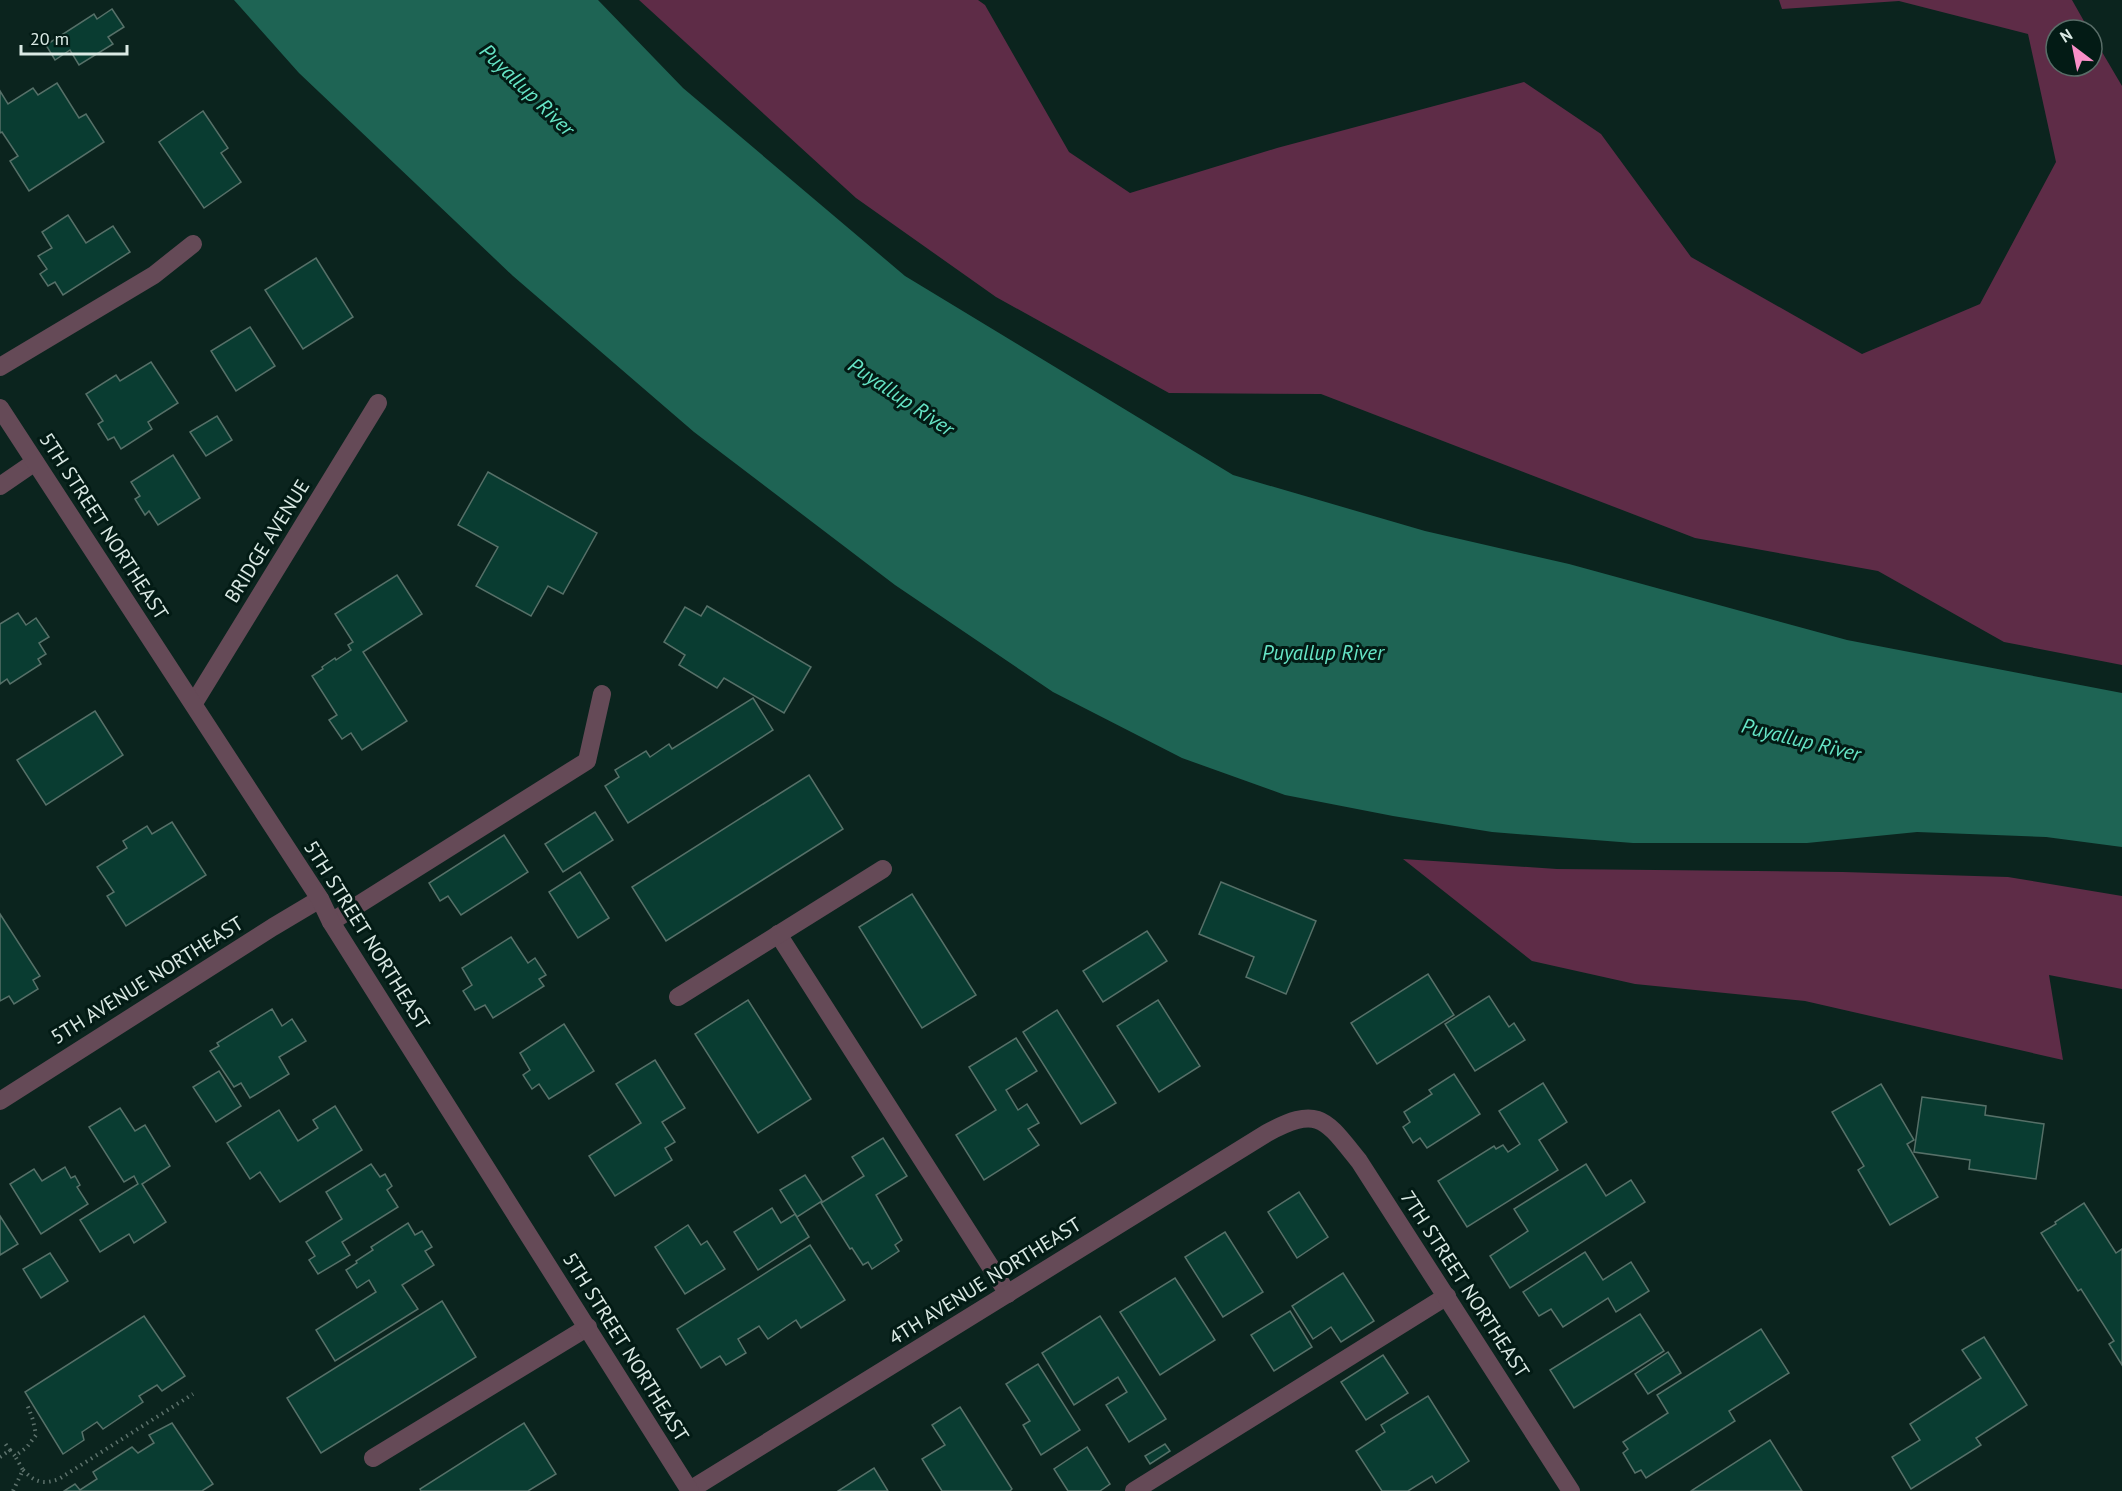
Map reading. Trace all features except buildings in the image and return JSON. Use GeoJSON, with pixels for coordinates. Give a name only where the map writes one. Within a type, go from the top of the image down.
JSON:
{"type":"FeatureCollection","features":[{"type":"Feature","properties":{"kind":"street"},"geometry":{"type":"LineString","coordinates":[[0,367],[154,275],[193,244]]}},
{"type":"Feature","properties":{"kind":"street","name":"BRIDGE AVENUE"},"geometry":{"type":"LineString","coordinates":[[194,703],[378,403]]}},
{"type":"Feature","properties":{"kind":"street","name":"5TH STREET NORTHEAST"},"geometry":{"type":"LineString","coordinates":[[0,408],[320,899],[331,922],[690,1491]]}},
{"type":"Feature","properties":{"kind":"street"},"geometry":{"type":"LineString","coordinates":[[0,486],[35,462]]}},
{"type":"Feature","properties":{"kind":"street"},"geometry":{"type":"LineString","coordinates":[[331,922],[586,761],[602,694]]}},
{"type":"Feature","properties":{"kind":"street"},"geometry":{"type":"LineString","coordinates":[[678,997],[883,868]]}},
{"type":"Feature","properties":{"kind":"street","name":"5TH AVENUE NORTHEAST"},"geometry":{"type":"LineString","coordinates":[[0,1101],[320,899]]}},
{"type":"Feature","properties":{"kind":"street"},"geometry":{"type":"LineString","coordinates":[[778,934],[1008,1294]]}},
{"type":"Feature","properties":{"kind":"street","name":"4TH AVENUE NORTHEAST"},"geometry":{"type":"LineString","coordinates":[[690,1491],[1267,1133],[1291,1120],[1308,1117]]}},
{"type":"Feature","properties":{"kind":"street","name":"7TH STREET NORTHEAST"},"geometry":{"type":"LineString","coordinates":[[1308,1117],[1320,1121],[1335,1132],[1359,1161],[1571,1491]]}},
{"type":"Feature","properties":{"kind":"street"},"geometry":{"type":"LineString","coordinates":[[1134,1491],[1447,1296]]}},
{"type":"Feature","properties":{"kind":"street"},"geometry":{"type":"LineString","coordinates":[[373,1458],[588,1327]]}},
{"type":"Feature","properties":{"kind":"path"},"geometry":{"type":"LineString","coordinates":[[4,1442],[23,1470],[33,1480],[49,1482],[59,1479],[193,1394]]}},
{"type":"Feature","properties":{"kind":"path"},"geometry":{"type":"LineString","coordinates":[[15,1456],[27,1447],[36,1435],[27,1404]]}},
{"type":"Feature","properties":{"kind":"path"},"geometry":{"type":"LineString","coordinates":[[0,1457],[10,1450]]}},
{"type":"Feature","properties":{"kind":"path"},"geometry":{"type":"LineString","coordinates":[[13,1491],[23,1470]]}},
{"type":"Feature","properties":{"kind":"shaded area"},"geometry":{"type":"Polygon","coordinates":[[[639,0],[978,0],[985,5],[1069,152],[1130,193],[1277,148],[1524,82],[1601,134],[1691,257],[1862,354],[1980,304],[2056,162],[2028,34],[1899,1],[1782,9],[1779,0],[2072,0],[2082,18],[2044,18],[2044,78],[2104,78],[2104,55],[2122,86],[2122,665],[2004,642],[1878,571],[1695,538],[1321,394],[1169,393],[996,297],[856,198],[639,0]]]}},
{"type":"Feature","properties":{"kind":"shaded area"},"geometry":{"type":"Polygon","coordinates":[[[1403,859],[1557,869],[1843,872],[2008,877],[2122,896],[2122,989],[2049,975],[2063,1060],[1805,1001],[1635,984],[1532,961],[1403,859]]]}},
{"type":"Feature","properties":{"kind":"water","name":"Puyallup River"},"geometry":{"type":"Polygon","coordinates":[[[234,0],[598,0],[683,88],[905,276],[1233,475],[1425,531],[1569,564],[1847,640],[2122,693],[2122,847],[2046,837],[1917,832],[1807,843],[1633,843],[1492,832],[1285,795],[1182,758],[1053,692],[895,585],[694,432],[513,276],[299,73],[234,0]]]}}]}
